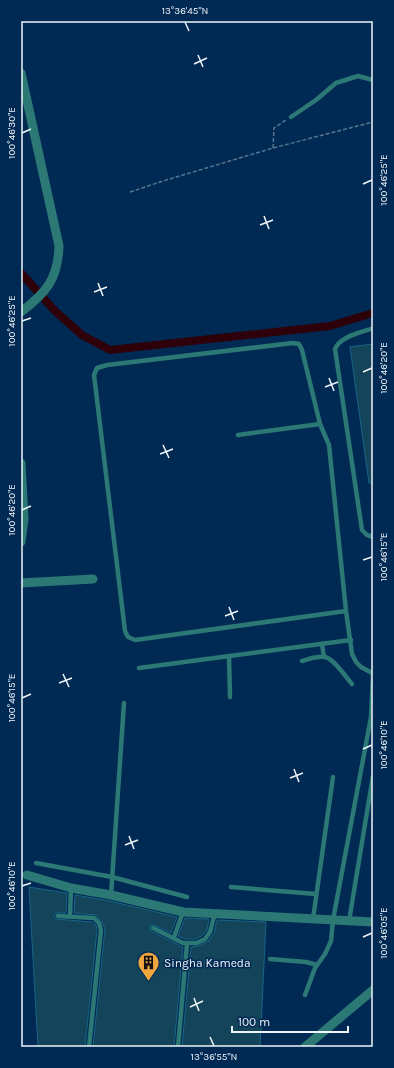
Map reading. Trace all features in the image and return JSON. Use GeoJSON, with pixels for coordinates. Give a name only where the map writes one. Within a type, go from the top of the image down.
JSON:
{"type":"FeatureCollection","features":[{"type":"Feature","properties":{"kind":"street"},"geometry":{"type":"LineString","coordinates":[[21,73],[59,246],[59,262],[53,277],[44,292],[21,312]]}},
{"type":"Feature","properties":{"kind":"street"},"geometry":{"type":"LineString","coordinates":[[21,463],[24,519],[21,542]]}},
{"type":"Feature","properties":{"kind":"street"},"geometry":{"type":"LineString","coordinates":[[21,583],[93,579]]}},
{"type":"Feature","properties":{"kind":"street"},"geometry":{"type":"LineString","coordinates":[[27,875],[71,888],[110,895],[183,912],[373,922]]}},
{"type":"Feature","properties":{"kind":"street"},"geometry":{"type":"LineString","coordinates":[[305,1047],[373,990]]}},
{"type":"Feature","properties":{"kind":"lane"},"geometry":{"type":"LineString","coordinates":[[291,117],[316,100],[336,83],[358,76],[373,80]]}},
{"type":"Feature","properties":{"kind":"lane"},"geometry":{"type":"LineString","coordinates":[[373,328],[342,340],[337,345],[335,350],[362,530],[367,535],[373,537]]}},
{"type":"Feature","properties":{"kind":"lane"},"geometry":{"type":"LineString","coordinates":[[305,995],[317,965],[331,941],[333,920],[371,717],[372,673],[361,667],[356,662],[352,654],[346,611],[329,445],[320,424],[302,350],[299,344],[293,343],[107,365],[97,368],[94,375],[125,631],[128,637],[135,640],[346,611]]}},
{"type":"Feature","properties":{"kind":"lane"},"geometry":{"type":"LineString","coordinates":[[238,435],[320,424]]}},
{"type":"Feature","properties":{"kind":"lane"},"geometry":{"type":"LineString","coordinates":[[139,668],[351,640]]}},
{"type":"Feature","properties":{"kind":"lane"},"geometry":{"type":"LineString","coordinates":[[322,644],[324,657]]}},
{"type":"Feature","properties":{"kind":"lane"},"geometry":{"type":"LineString","coordinates":[[229,656],[230,697]]}},
{"type":"Feature","properties":{"kind":"lane"},"geometry":{"type":"LineString","coordinates":[[302,661],[324,657],[330,659],[352,684]]}},
{"type":"Feature","properties":{"kind":"lane"},"geometry":{"type":"LineString","coordinates":[[110,895],[124,702]]}},
{"type":"Feature","properties":{"kind":"lane"},"geometry":{"type":"LineString","coordinates":[[349,921],[373,776]]}},
{"type":"Feature","properties":{"kind":"lane"},"geometry":{"type":"LineString","coordinates":[[313,919],[333,777]]}},
{"type":"Feature","properties":{"kind":"lane"},"geometry":{"type":"LineString","coordinates":[[36,863],[112,877],[187,897]]}},
{"type":"Feature","properties":{"kind":"lane"},"geometry":{"type":"LineString","coordinates":[[231,887],[316,894]]}},
{"type":"Feature","properties":{"kind":"lane"},"geometry":{"type":"LineString","coordinates":[[70,916],[71,888]]}},
{"type":"Feature","properties":{"kind":"lane"},"geometry":{"type":"LineString","coordinates":[[174,937],[183,912]]}},
{"type":"Feature","properties":{"kind":"lane"},"geometry":{"type":"LineString","coordinates":[[153,928],[184,943],[196,944],[205,939],[210,932],[215,913]]}},
{"type":"Feature","properties":{"kind":"lane"},"geometry":{"type":"LineString","coordinates":[[58,916],[94,918],[99,923],[101,930],[89,1047]]}},
{"type":"Feature","properties":{"kind":"lane"},"geometry":{"type":"LineString","coordinates":[[178,1047],[187,944]]}},
{"type":"Feature","properties":{"kind":"lane"},"geometry":{"type":"LineString","coordinates":[[270,959],[306,962],[317,965]]}},
{"type":"Feature","properties":{"kind":"path"},"geometry":{"type":"LineString","coordinates":[[273,148],[274,128],[291,117]]}},
{"type":"Feature","properties":{"kind":"path"},"geometry":{"type":"LineString","coordinates":[[130,192],[273,148],[373,122]]}},
{"type":"Feature","properties":{"kind":"building"},"geometry":{"type":"Polygon","coordinates":[[[373,344],[373,483],[369,483],[350,347],[373,344]]]}},
{"type":"Feature","properties":{"kind":"building"},"geometry":{"type":"Polygon","coordinates":[[[29,887],[67,893],[66,913],[56,913],[54,916],[56,919],[92,922],[96,925],[97,930],[85,1047],[38,1047],[29,887]]]}},
{"type":"Feature","properties":{"kind":"building"},"geometry":{"type":"Polygon","coordinates":[[[75,895],[110,901],[177,917],[171,933],[154,925],[151,925],[149,928],[151,931],[183,947],[174,1047],[93,1047],[105,929],[102,922],[96,915],[74,913],[75,895]]]}},
{"type":"Feature","properties":{"kind":"building"},"geometry":{"type":"Polygon","coordinates":[[[185,918],[209,919],[207,930],[202,936],[196,939],[184,939],[178,936],[185,918]]]}},
{"type":"Feature","properties":{"kind":"building"},"geometry":{"type":"Polygon","coordinates":[[[217,920],[266,922],[260,1047],[182,1047],[191,947],[198,946],[208,941],[214,933],[217,920]]]}},
{"type":"Feature","properties":{"kind":"waterway"},"geometry":{"type":"LineString","coordinates":[[21,273],[55,311],[82,335],[110,350],[330,326],[373,313]]}},
{"type":"Feature","properties":{"kind":"place","name":"Singha Kameda"},"geometry":{"type":"Point","coordinates":[149,982]}}]}
